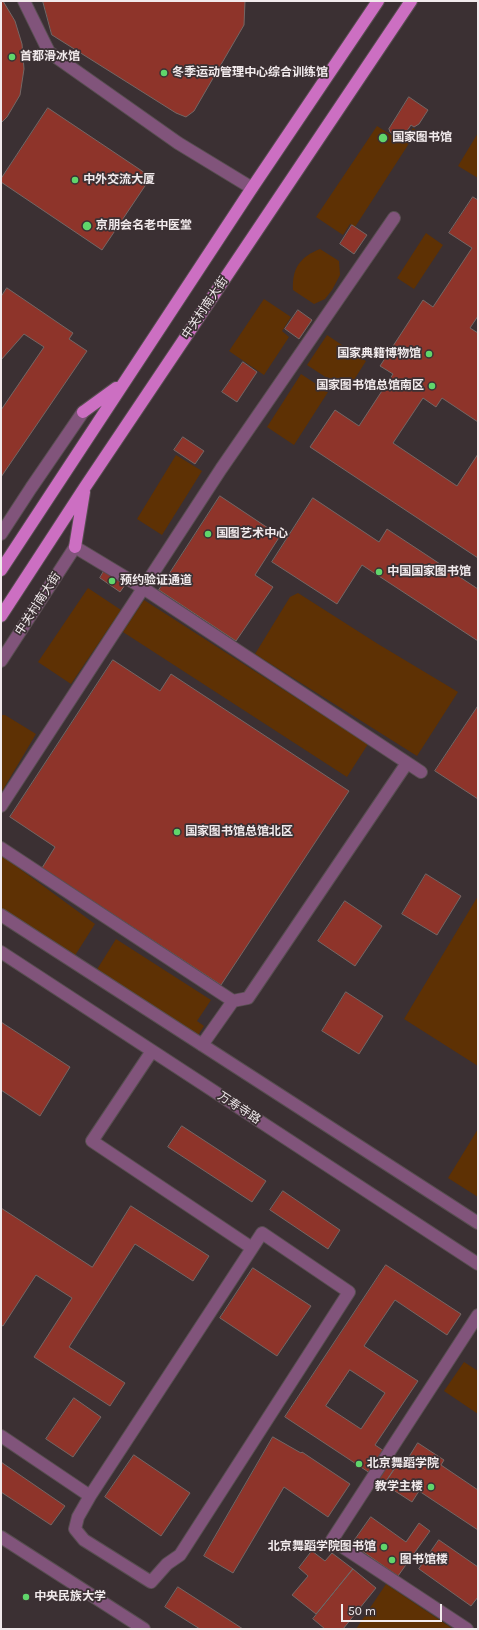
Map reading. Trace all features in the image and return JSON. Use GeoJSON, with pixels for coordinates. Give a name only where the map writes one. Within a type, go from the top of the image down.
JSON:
{"type":"FeatureCollection","features":[{"type":"Feature","properties":{"kind":"main road"},"geometry":{"type":"LineString","coordinates":[[1,570],[252,188],[378,1]]}},
{"type":"Feature","properties":{"kind":"main road","name":"中关村南大街"},"geometry":{"type":"LineString","coordinates":[[1,616],[85,487],[411,1]]}},
{"type":"Feature","properties":{"kind":"main road"},"geometry":{"type":"LineString","coordinates":[[83,412],[124,382]]}},
{"type":"Feature","properties":{"kind":"main road"},"geometry":{"type":"LineString","coordinates":[[75,546],[85,487]]}},
{"type":"Feature","properties":{"kind":"street"},"geometry":{"type":"LineString","coordinates":[[24,1],[49,52],[178,143],[252,188]]}},
{"type":"Feature","properties":{"kind":"street"},"geometry":{"type":"LineString","coordinates":[[1,806],[222,469],[394,218]]}},
{"type":"Feature","properties":{"kind":"street"},"geometry":{"type":"LineString","coordinates":[[1,534],[83,412]]}},
{"type":"Feature","properties":{"kind":"street"},"geometry":{"type":"LineString","coordinates":[[75,546],[143,588],[421,772]]}},
{"type":"Feature","properties":{"kind":"street","name":"中关村南大街"},"geometry":{"type":"LineString","coordinates":[[1,661],[75,546]]}},
{"type":"Feature","properties":{"kind":"street"},"geometry":{"type":"LineString","coordinates":[[202,1045],[233,1001],[248,998],[407,763]]}},
{"type":"Feature","properties":{"kind":"street"},"geometry":{"type":"LineString","coordinates":[[1,848],[233,1001]]}},
{"type":"Feature","properties":{"kind":"street"},"geometry":{"type":"LineString","coordinates":[[1,915],[478,1224]]}},
{"type":"Feature","properties":{"kind":"street","name":"万寿寺路"},"geometry":{"type":"LineString","coordinates":[[1,952],[478,1264]]}},
{"type":"Feature","properties":{"kind":"street"},"geometry":{"type":"LineString","coordinates":[[152,1051],[92,1141],[252,1248]]}},
{"type":"Feature","properties":{"kind":"street"},"geometry":{"type":"LineString","coordinates":[[262,1233],[349,1292],[180,1555],[168,1564],[151,1582],[84,1540],[75,1529],[78,1517],[90,1496],[252,1248],[262,1233]]}},
{"type":"Feature","properties":{"kind":"street"},"geometry":{"type":"LineString","coordinates":[[466,1629],[332,1540],[474,1331],[478,1315]]}},
{"type":"Feature","properties":{"kind":"street"},"geometry":{"type":"LineString","coordinates":[[1,1436],[90,1496]]}},
{"type":"Feature","properties":{"kind":"street"},"geometry":{"type":"LineString","coordinates":[[1,1537],[144,1629]]}},
{"type":"Feature","properties":{"kind":"shaded area"},"geometry":{"type":"Polygon","coordinates":[[[377,126],[402,142],[413,128],[417,131],[355,227],[350,224],[343,235],[316,217],[377,126]]]}},
{"type":"Feature","properties":{"kind":"shaded area"},"geometry":{"type":"Polygon","coordinates":[[[478,133],[478,178],[458,166],[478,133]]]}},
{"type":"Feature","properties":{"kind":"shaded area"},"geometry":{"type":"Polygon","coordinates":[[[426,233],[443,245],[414,289],[397,278],[426,233]]]}},
{"type":"Feature","properties":{"kind":"shaded area"},"geometry":{"type":"Polygon","coordinates":[[[320,249],[339,261],[340,275],[325,299],[314,304],[293,290],[293,282],[296,269],[302,260],[320,249]]]}},
{"type":"Feature","properties":{"kind":"shaded area"},"geometry":{"type":"Polygon","coordinates":[[[264,299],[291,317],[282,331],[289,337],[264,375],[229,351],[264,299]]]}},
{"type":"Feature","properties":{"kind":"shaded area"},"geometry":{"type":"Polygon","coordinates":[[[327,335],[366,361],[347,391],[307,365],[327,335]]]}},
{"type":"Feature","properties":{"kind":"shaded area"},"geometry":{"type":"Polygon","coordinates":[[[301,374],[328,392],[294,445],[267,427],[301,374]]]}},
{"type":"Feature","properties":{"kind":"shaded area"},"geometry":{"type":"Polygon","coordinates":[[[176,455],[202,471],[162,535],[137,519],[176,455]]]}},
{"type":"Feature","properties":{"kind":"shaded area"},"geometry":{"type":"Polygon","coordinates":[[[88,588],[121,610],[71,684],[38,662],[88,588]]]}},
{"type":"Feature","properties":{"kind":"shaded area"},"geometry":{"type":"Polygon","coordinates":[[[298,593],[378,644],[458,692],[417,756],[255,654],[290,597],[298,593]]]}},
{"type":"Feature","properties":{"kind":"shaded area"},"geometry":{"type":"Polygon","coordinates":[[[144,600],[368,744],[347,777],[123,632],[144,600]]]}},
{"type":"Feature","properties":{"kind":"shaded area"},"geometry":{"type":"Polygon","coordinates":[[[1,715],[5,715],[36,734],[1,793],[1,715]]]}},
{"type":"Feature","properties":{"kind":"shaded area"},"geometry":{"type":"Polygon","coordinates":[[[1,855],[95,924],[74,957],[1,909],[1,855]]]}},
{"type":"Feature","properties":{"kind":"shaded area"},"geometry":{"type":"Polygon","coordinates":[[[478,896],[478,1066],[404,1019],[478,896]]]}},
{"type":"Feature","properties":{"kind":"shaded area"},"geometry":{"type":"Polygon","coordinates":[[[116,939],[211,1000],[197,1021],[204,1026],[197,1037],[96,971],[116,939]]]}},
{"type":"Feature","properties":{"kind":"shaded area"},"geometry":{"type":"Polygon","coordinates":[[[478,1129],[478,1197],[448,1178],[478,1129]]]}},
{"type":"Feature","properties":{"kind":"shaded area"},"geometry":{"type":"Polygon","coordinates":[[[464,1362],[478,1371],[478,1414],[444,1391],[464,1362]]]}},
{"type":"Feature","properties":{"kind":"shaded area"},"geometry":{"type":"Polygon","coordinates":[[[386,1584],[453,1629],[356,1629],[386,1584]]]}},
{"type":"Feature","properties":{"kind":"building","name":"首都滑冰馆"},"geometry":{"type":"Polygon","coordinates":[[[1,1],[3,1],[15,21],[22,44],[24,69],[20,95],[7,117],[1,123],[1,1]]]}},
{"type":"Feature","properties":{"kind":"building","name":"冬季运动管理中心综合训练馆"},"geometry":{"type":"Polygon","coordinates":[[[43,1],[245,1],[244,25],[194,111],[186,117],[176,113],[52,35],[43,1]]]}},
{"type":"Feature","properties":{"kind":"building"},"geometry":{"type":"Polygon","coordinates":[[[409,97],[428,110],[419,124],[414,127],[411,125],[401,140],[390,132],[389,129],[409,97]]]}},
{"type":"Feature","properties":{"kind":"building","name":"中外交流大厦"},"geometry":{"type":"Polygon","coordinates":[[[48,108],[151,177],[102,250],[1,182],[1,179],[48,108]]]}},
{"type":"Feature","properties":{"kind":"building","name":"国家图书馆总馆南区"},"geometry":{"type":"Polygon","coordinates":[[[473,197],[478,200],[478,316],[470,328],[478,333],[478,422],[442,398],[436,407],[423,398],[393,443],[457,486],[478,454],[478,558],[310,447],[335,410],[359,426],[393,374],[380,366],[423,300],[433,307],[472,248],[449,233],[473,197]]]}},
{"type":"Feature","properties":{"kind":"building"},"geometry":{"type":"Polygon","coordinates":[[[352,225],[367,235],[354,254],[340,244],[352,225]]]}},
{"type":"Feature","properties":{"kind":"building"},"geometry":{"type":"Polygon","coordinates":[[[7,288],[73,333],[69,339],[87,351],[1,477],[1,410],[44,347],[24,334],[1,360],[1,297],[7,288]]]}},
{"type":"Feature","properties":{"kind":"building"},"geometry":{"type":"Polygon","coordinates":[[[298,310],[312,320],[299,339],[285,329],[298,310]]]}},
{"type":"Feature","properties":{"kind":"building"},"geometry":{"type":"Polygon","coordinates":[[[243,362],[257,372],[237,402],[222,392],[243,362]]]}},
{"type":"Feature","properties":{"kind":"building"},"geometry":{"type":"Polygon","coordinates":[[[183,437],[204,451],[195,464],[174,450],[183,437]]]}},
{"type":"Feature","properties":{"kind":"building","name":"国图艺术中心"},"geometry":{"type":"Polygon","coordinates":[[[220,496],[280,536],[255,575],[273,587],[236,641],[159,590],[220,496]]]}},
{"type":"Feature","properties":{"kind":"building"},"geometry":{"type":"Polygon","coordinates":[[[313,498],[379,542],[387,529],[478,589],[478,641],[362,565],[337,604],[272,562],[313,498]]]}},
{"type":"Feature","properties":{"kind":"building","name":"预约验证通道"},"geometry":{"type":"Polygon","coordinates":[[[104,571],[125,585],[120,592],[100,578],[104,571]]]}},
{"type":"Feature","properties":{"kind":"building","name":"国家图书馆总馆北区"},"geometry":{"type":"Polygon","coordinates":[[[113,660],[160,691],[171,674],[349,791],[221,985],[42,868],[55,847],[10,817],[113,660]]]}},
{"type":"Feature","properties":{"kind":"building"},"geometry":{"type":"Polygon","coordinates":[[[478,706],[478,799],[435,771],[478,706]]]}},
{"type":"Feature","properties":{"kind":"building"},"geometry":{"type":"Polygon","coordinates":[[[426,874],[461,896],[437,935],[402,914],[426,874]]]}},
{"type":"Feature","properties":{"kind":"building"},"geometry":{"type":"Polygon","coordinates":[[[345,901],[382,926],[355,966],[318,941],[345,901]]]}},
{"type":"Feature","properties":{"kind":"building"},"geometry":{"type":"Polygon","coordinates":[[[346,992],[383,1016],[359,1054],[322,1031],[346,992]]]}},
{"type":"Feature","properties":{"kind":"building"},"geometry":{"type":"Polygon","coordinates":[[[1,1022],[70,1067],[40,1116],[1,1090],[1,1022]]]}},
{"type":"Feature","properties":{"kind":"building"},"geometry":{"type":"Polygon","coordinates":[[[182,1126],[266,1181],[252,1202],[168,1147],[182,1126]]]}},
{"type":"Feature","properties":{"kind":"building"},"geometry":{"type":"Polygon","coordinates":[[[283,1191],[340,1230],[328,1249],[270,1210],[283,1191]]]}},
{"type":"Feature","properties":{"kind":"building"},"geometry":{"type":"Polygon","coordinates":[[[131,1206],[209,1256],[193,1281],[135,1244],[69,1347],[125,1383],[110,1406],[34,1357],[72,1298],[36,1275],[3,1326],[1,1325],[1,1208],[92,1267],[131,1206]]]}},
{"type":"Feature","properties":{"kind":"building"},"geometry":{"type":"Polygon","coordinates":[[[386,1265],[461,1314],[447,1335],[395,1300],[364,1346],[418,1381],[375,1445],[399,1461],[385,1483],[285,1417],[386,1265]],[[350,1370],[326,1406],[361,1429],[385,1393],[350,1370]]]}},
{"type":"Feature","properties":{"kind":"building"},"geometry":{"type":"Polygon","coordinates":[[[253,1268],[311,1306],[277,1356],[220,1318],[253,1268]]]}},
{"type":"Feature","properties":{"kind":"building"},"geometry":{"type":"Polygon","coordinates":[[[74,1398],[101,1417],[73,1457],[46,1439],[74,1398]]]}},
{"type":"Feature","properties":{"kind":"building"},"geometry":{"type":"Polygon","coordinates":[[[273,1437],[301,1453],[302,1452],[350,1484],[328,1517],[284,1487],[233,1573],[204,1556],[273,1437]]]}},
{"type":"Feature","properties":{"kind":"building","name":"教学主楼"},"geometry":{"type":"Polygon","coordinates":[[[418,1443],[444,1460],[441,1465],[478,1490],[478,1530],[419,1491],[412,1502],[384,1484],[400,1461],[404,1464],[418,1443]]]}},
{"type":"Feature","properties":{"kind":"building"},"geometry":{"type":"Polygon","coordinates":[[[134,1455],[190,1493],[161,1536],[105,1497],[134,1455]]]}},
{"type":"Feature","properties":{"kind":"building"},"geometry":{"type":"Polygon","coordinates":[[[1,1462],[65,1506],[51,1525],[1,1492],[1,1462]]]}},
{"type":"Feature","properties":{"kind":"building","name":"图书馆楼"},"geometry":{"type":"Polygon","coordinates":[[[371,1517],[406,1542],[419,1523],[430,1531],[398,1576],[352,1544],[371,1517]]]}},
{"type":"Feature","properties":{"kind":"building"},"geometry":{"type":"Polygon","coordinates":[[[439,1540],[478,1567],[478,1597],[471,1606],[419,1569],[439,1540]]]}},
{"type":"Feature","properties":{"kind":"building"},"geometry":{"type":"Polygon","coordinates":[[[312,1551],[325,1561],[332,1553],[353,1569],[316,1614],[292,1595],[308,1576],[299,1568],[312,1551]]]}},
{"type":"Feature","properties":{"kind":"building"},"geometry":{"type":"Polygon","coordinates":[[[353,1569],[376,1588],[343,1629],[325,1629],[313,1619],[353,1569]]]}},
{"type":"Feature","properties":{"kind":"building"},"geometry":{"type":"Polygon","coordinates":[[[178,1587],[243,1629],[200,1629],[165,1607],[178,1587]]]}},
{"type":"Feature","properties":{"kind":"place","name":"首都滑冰馆"},"geometry":{"type":"Point","coordinates":[12,57]}},
{"type":"Feature","properties":{"kind":"place","name":"冬季运动管理中心综合训练馆"},"geometry":{"type":"Point","coordinates":[164,73]}},
{"type":"Feature","properties":{"kind":"place","name":"国家图书馆"},"geometry":{"type":"Point","coordinates":[383,138]}},
{"type":"Feature","properties":{"kind":"place","name":"中外交流大厦"},"geometry":{"type":"Point","coordinates":[75,180]}},
{"type":"Feature","properties":{"kind":"place","name":"京朋会名老中医堂"},"geometry":{"type":"Point","coordinates":[87,226]}},
{"type":"Feature","properties":{"kind":"place","name":"国家典籍博物馆"},"geometry":{"type":"Point","coordinates":[429,354]}},
{"type":"Feature","properties":{"kind":"place","name":"国家图书馆总馆南区"},"geometry":{"type":"Point","coordinates":[432,386]}},
{"type":"Feature","properties":{"kind":"place","name":"国图艺术中心"},"geometry":{"type":"Point","coordinates":[208,534]}},
{"type":"Feature","properties":{"kind":"place","name":"中国国家图书馆"},"geometry":{"type":"Point","coordinates":[379,572]}},
{"type":"Feature","properties":{"kind":"place","name":"预约验证通道"},"geometry":{"type":"Point","coordinates":[112,581]}},
{"type":"Feature","properties":{"kind":"place","name":"国家图书馆总馆北区"},"geometry":{"type":"Point","coordinates":[177,832]}},
{"type":"Feature","properties":{"kind":"place","name":"北京舞蹈学院"},"geometry":{"type":"Point","coordinates":[359,1464]}},
{"type":"Feature","properties":{"kind":"place","name":"教学主楼"},"geometry":{"type":"Point","coordinates":[431,1487]}},
{"type":"Feature","properties":{"kind":"place","name":"北京舞蹈学院图书馆"},"geometry":{"type":"Point","coordinates":[384,1547]}},
{"type":"Feature","properties":{"kind":"place","name":"图书馆楼"},"geometry":{"type":"Point","coordinates":[392,1560]}},
{"type":"Feature","properties":{"kind":"place","name":"中央民族大学"},"geometry":{"type":"Point","coordinates":[26,1597]}}]}
